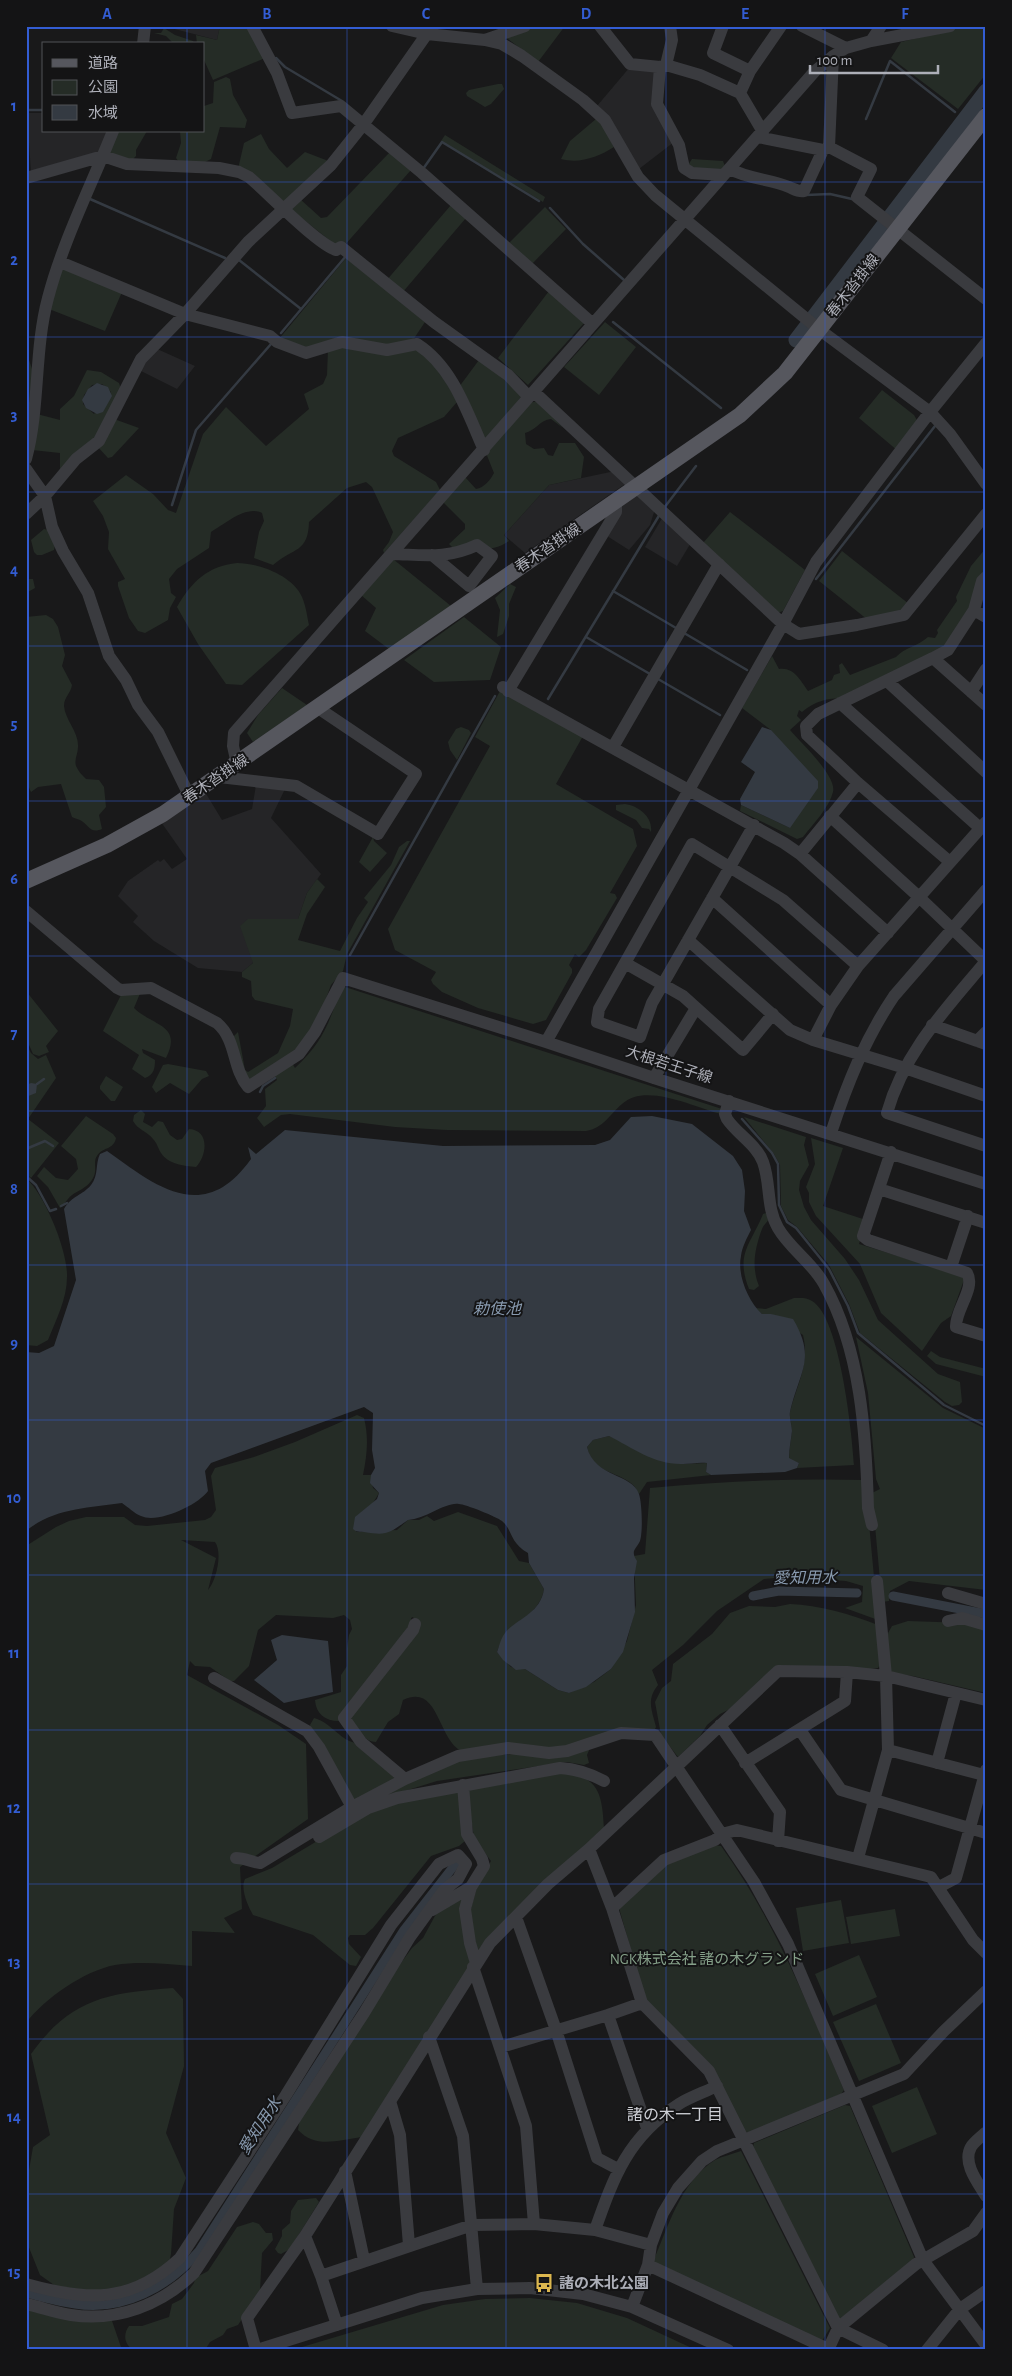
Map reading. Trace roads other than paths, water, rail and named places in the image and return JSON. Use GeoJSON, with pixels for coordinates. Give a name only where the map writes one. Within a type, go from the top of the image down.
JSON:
{"type":"FeatureCollection","features":[{"type":"Feature","properties":{"kind":"main road","name":"春木沓掛線"},"geometry":{"type":"LineString","coordinates":[[26,881],[123,838],[190,797],[740,415],[785,373],[986,116]]}},
{"type":"Feature","properties":{"kind":"street"},"geometry":{"type":"LineString","coordinates":[[143,42],[145,26]]}},
{"type":"Feature","properties":{"kind":"street"},"geometry":{"type":"LineString","coordinates":[[252,26],[277,73],[292,113],[341,106],[593,324]]}},
{"type":"Feature","properties":{"kind":"street"},"geometry":{"type":"LineString","coordinates":[[392,26],[430,30],[502,44],[522,56],[597,112],[613,130],[638,177],[683,221],[820,330],[930,412],[950,434],[986,484]]}},
{"type":"Feature","properties":{"kind":"street"},"geometry":{"type":"LineString","coordinates":[[485,40],[525,26]]}},
{"type":"Feature","properties":{"kind":"street"},"geometry":{"type":"LineString","coordinates":[[600,26],[630,64],[663,66],[700,75],[740,93],[760,135]]}},
{"type":"Feature","properties":{"kind":"street"},"geometry":{"type":"LineString","coordinates":[[670,26],[672,40],[663,66],[657,104],[679,145],[684,168],[692,173],[726,172],[738,174],[771,180],[799,192],[804,192],[826,148],[833,56]]}},
{"type":"Feature","properties":{"kind":"street"},"geometry":{"type":"LineString","coordinates":[[723,26],[713,53],[750,71]]}},
{"type":"Feature","properties":{"kind":"street"},"geometry":{"type":"LineString","coordinates":[[740,93],[750,71],[781,26]]}},
{"type":"Feature","properties":{"kind":"street"},"geometry":{"type":"LineString","coordinates":[[802,26],[846,48]]}},
{"type":"Feature","properties":{"kind":"street"},"geometry":{"type":"LineString","coordinates":[[872,41],[880,26]]}},
{"type":"Feature","properties":{"kind":"street"},"geometry":{"type":"LineString","coordinates":[[237,764],[233,746],[234,733],[816,71],[833,56],[846,48],[950,26]]}},
{"type":"Feature","properties":{"kind":"street"},"geometry":{"type":"LineString","coordinates":[[26,514],[45,496],[65,470],[99,441],[140,359],[185,314],[248,242],[332,165],[363,125],[430,30]]}},
{"type":"Feature","properties":{"kind":"street"},"geometry":{"type":"LineString","coordinates":[[26,460],[44,319],[60,262],[112,132]]}},
{"type":"Feature","properties":{"kind":"street"},"geometry":{"type":"LineString","coordinates":[[760,135],[826,148],[871,169],[857,197],[986,298]]}},
{"type":"Feature","properties":{"kind":"street"},"geometry":{"type":"LineString","coordinates":[[26,178],[103,156],[127,164],[218,168],[239,172],[249,177],[330,248],[336,250],[341,247],[434,322],[532,394],[638,486],[783,624],[799,634],[904,615],[986,514]]}},
{"type":"Feature","properties":{"kind":"street"},"geometry":{"type":"LineString","coordinates":[[60,262],[185,314],[270,336],[277,342],[306,353],[342,342],[388,350],[417,344],[437,361],[461,397],[484,450]]}},
{"type":"Feature","properties":{"kind":"street"},"geometry":{"type":"LineString","coordinates":[[546,1042],[783,624],[816,562],[930,412],[986,343]]}},
{"type":"Feature","properties":{"kind":"street"},"geometry":{"type":"LineString","coordinates":[[26,469],[45,496],[52,527],[63,551],[88,593],[109,656],[126,680],[138,705],[158,732],[190,797]]}},
{"type":"Feature","properties":{"kind":"street"},"geometry":{"type":"LineString","coordinates":[[616,501],[616,512],[506,689],[690,789],[754,825],[800,854],[888,933]]}},
{"type":"Feature","properties":{"kind":"street"},"geometry":{"type":"LineString","coordinates":[[393,554],[432,555],[446,556],[477,545],[492,556],[469,586],[432,555]]}},
{"type":"Feature","properties":{"kind":"street"},"geometry":{"type":"LineString","coordinates":[[613,748],[719,564]]}},
{"type":"Feature","properties":{"kind":"street"},"geometry":{"type":"LineString","coordinates":[[481,571],[492,586]]}},
{"type":"Feature","properties":{"kind":"street"},"geometry":{"type":"LineString","coordinates":[[950,862],[858,783],[807,735],[806,726],[818,714],[948,650],[974,610],[982,581],[986,577]]}},
{"type":"Feature","properties":{"kind":"street"},"geometry":{"type":"LineString","coordinates":[[974,610],[986,617]]}},
{"type":"Feature","properties":{"kind":"street"},"geometry":{"type":"LineString","coordinates":[[934,658],[986,705]]}},
{"type":"Feature","properties":{"kind":"street"},"geometry":{"type":"LineString","coordinates":[[971,692],[986,669]]}},
{"type":"Feature","properties":{"kind":"street"},"geometry":{"type":"LineString","coordinates":[[887,681],[986,772]]}},
{"type":"Feature","properties":{"kind":"street"},"geometry":{"type":"LineString","coordinates":[[813,1040],[831,1005],[858,966],[983,825],[840,703]]}},
{"type":"Feature","properties":{"kind":"street"},"geometry":{"type":"LineString","coordinates":[[219,777],[296,786],[378,834],[416,774],[318,708]]}},
{"type":"Feature","properties":{"kind":"street"},"geometry":{"type":"LineString","coordinates":[[800,854],[858,783]]}},
{"type":"Feature","properties":{"kind":"street"},"geometry":{"type":"LineString","coordinates":[[830,816],[986,961],[932,1026],[904,1068],[892,1095],[887,1113],[986,1146]]}},
{"type":"Feature","properties":{"kind":"street"},"geometry":{"type":"LineString","coordinates":[[754,825],[730,866],[652,1003],[640,1037],[596,1022],[599,1009],[692,844],[730,866],[784,900],[858,966]]}},
{"type":"Feature","properties":{"kind":"street"},"geometry":{"type":"LineString","coordinates":[[831,1133],[843,1095],[867,1038],[894,996],[986,890]]}},
{"type":"Feature","properties":{"kind":"street"},"geometry":{"type":"LineString","coordinates":[[712,898],[831,1005]]}},
{"type":"Feature","properties":{"kind":"street","name":"大根若王子線"},"geometry":{"type":"LineString","coordinates":[[26,911],[117,988],[121,990],[151,988],[217,1023],[224,1030],[233,1048],[238,1071],[248,1087],[299,1054],[315,1032],[343,978],[986,1184]]}},
{"type":"Feature","properties":{"kind":"street"},"geometry":{"type":"LineString","coordinates":[[688,940],[790,1030],[860,1056],[904,1068],[986,1096]]}},
{"type":"Feature","properties":{"kind":"street"},"geometry":{"type":"LineString","coordinates":[[625,963],[662,986],[683,996],[743,1050],[773,1014]]}},
{"type":"Feature","properties":{"kind":"street"},"geometry":{"type":"LineString","coordinates":[[654,1078],[696,1008]]}},
{"type":"Feature","properties":{"kind":"street"},"geometry":{"type":"LineString","coordinates":[[932,1026],[983,1039]]}},
{"type":"Feature","properties":{"kind":"street"},"geometry":{"type":"LineString","coordinates":[[729,1101],[725,1114],[727,1119],[756,1151],[764,1163],[770,1209],[778,1228],[813,1267],[836,1309],[853,1363],[860,1394],[868,1508],[872,1525]]}},
{"type":"Feature","properties":{"kind":"street"},"geometry":{"type":"LineString","coordinates":[[891,1152],[863,1236],[868,1240],[967,1272],[970,1277],[970,1284],[956,1318],[956,1327],[986,1336]]}},
{"type":"Feature","properties":{"kind":"street"},"geometry":{"type":"LineString","coordinates":[[878,1189],[986,1223]]}},
{"type":"Feature","properties":{"kind":"street"},"geometry":{"type":"LineString","coordinates":[[952,1267],[968,1216]]}},
{"type":"Feature","properties":{"kind":"street"},"geometry":{"type":"LineString","coordinates":[[858,1858],[888,1750],[886,1676],[877,1581]]}},
{"type":"Feature","properties":{"kind":"street"},"geometry":{"type":"LineString","coordinates":[[948,1593],[986,1604]]}},
{"type":"Feature","properties":{"kind":"street"},"geometry":{"type":"LineString","coordinates":[[948,1621],[962,1618],[986,1625]]}},
{"type":"Feature","properties":{"kind":"street"},"geometry":{"type":"LineString","coordinates":[[404,1779],[362,1742],[344,1718],[413,1630],[415,1624]]}},
{"type":"Feature","properties":{"kind":"street"},"geometry":{"type":"LineString","coordinates":[[728,2350],[632,2307],[583,2294],[530,2288],[477,2289],[422,2298],[257,2350],[247,2318],[305,2236],[490,1943],[548,1884],[778,1671],[847,1672],[886,1676],[986,1700]]}},
{"type":"Feature","properties":{"kind":"street"},"geometry":{"type":"LineString","coordinates":[[745,1763],[845,1702],[847,1672]]}},
{"type":"Feature","properties":{"kind":"street"},"geometry":{"type":"LineString","coordinates":[[214,1678],[307,1731],[319,1747],[352,1807]]}},
{"type":"Feature","properties":{"kind":"street"},"geometry":{"type":"LineString","coordinates":[[938,1763],[956,1693]]}},
{"type":"Feature","properties":{"kind":"street"},"geometry":{"type":"LineString","coordinates":[[720,1725],[780,1812],[778,1841]]}},
{"type":"Feature","properties":{"kind":"street"},"geometry":{"type":"LineString","coordinates":[[800,1730],[841,1790],[986,1833]]}},
{"type":"Feature","properties":{"kind":"street"},"geometry":{"type":"LineString","coordinates":[[604,1781],[590,1773],[577,1769],[560,1768],[409,1794],[368,1808],[264,1868],[251,1868],[236,1858],[260,1863],[352,1807],[404,1779],[458,1756],[479,1751],[508,1748],[548,1753],[567,1751],[621,1733],[655,1735],[754,1882],[788,1944],[922,2260],[986,2345]]}},
{"type":"Feature","properties":{"kind":"street"},"geometry":{"type":"LineString","coordinates":[[888,1750],[985,1773],[956,1878],[939,1887]]}},
{"type":"Feature","properties":{"kind":"street"},"geometry":{"type":"LineString","coordinates":[[463,1785],[467,1834],[482,1859],[484,1866],[471,1887],[465,1917],[475,1965],[526,2126],[534,2224]]}},
{"type":"Feature","properties":{"kind":"street"},"geometry":{"type":"LineString","coordinates":[[612,1908],[664,1860],[715,1840],[722,1834],[737,1830],[932,1877],[974,1940],[986,1952]]}},
{"type":"Feature","properties":{"kind":"street"},"geometry":{"type":"LineString","coordinates":[[589,1848],[612,1908],[642,2003],[710,2071],[838,2328],[883,2350]]}},
{"type":"Feature","properties":{"kind":"street"},"geometry":{"type":"LineString","coordinates":[[26,2284],[78,2296],[108,2295],[134,2288],[172,2265],[189,2246],[391,1925],[439,1864],[458,1855],[466,1864],[458,1879],[444,1890],[410,1938],[364,2014],[212,2247],[189,2277],[159,2300],[136,2310],[113,2315],[89,2317],[70,2315],[26,2304]]}},
{"type":"Feature","properties":{"kind":"street"},"geometry":{"type":"LineString","coordinates":[[428,1914],[441,1904],[471,1887]]}},
{"type":"Feature","properties":{"kind":"street"},"geometry":{"type":"LineString","coordinates":[[516,1916],[556,2030],[597,2158],[618,2170]]}},
{"type":"Feature","properties":{"kind":"street"},"geometry":{"type":"LineString","coordinates":[[632,2307],[648,2264],[651,2244],[663,2214],[678,2188],[702,2161],[744,2140],[904,2074],[986,1990]]}},
{"type":"Feature","properties":{"kind":"street"},"geometry":{"type":"LineString","coordinates":[[501,2047],[642,2003]]}},
{"type":"Feature","properties":{"kind":"street"},"geometry":{"type":"LineString","coordinates":[[608,2015],[647,2128]]}},
{"type":"Feature","properties":{"kind":"street"},"geometry":{"type":"LineString","coordinates":[[430,2037],[463,2136],[477,2289]]}},
{"type":"Feature","properties":{"kind":"street"},"geometry":{"type":"LineString","coordinates":[[595,2230],[618,2170],[647,2128],[680,2104],[717,2086]]}},
{"type":"Feature","properties":{"kind":"street"},"geometry":{"type":"LineString","coordinates":[[390,2101],[400,2136],[409,2245]]}},
{"type":"Feature","properties":{"kind":"street"},"geometry":{"type":"LineString","coordinates":[[985,2132],[972,2147],[969,2161],[972,2171],[986,2196]]}},
{"type":"Feature","properties":{"kind":"street"},"geometry":{"type":"LineString","coordinates":[[345,2171],[364,2260]]}},
{"type":"Feature","properties":{"kind":"street"},"geometry":{"type":"LineString","coordinates":[[648,2264],[828,2350],[838,2328],[922,2260],[973,2231],[986,2213]]}},
{"type":"Feature","properties":{"kind":"street"},"geometry":{"type":"LineString","coordinates":[[321,2276],[472,2225],[534,2224],[595,2230],[651,2244]]}},
{"type":"Feature","properties":{"kind":"street"},"geometry":{"type":"LineString","coordinates":[[305,2236],[321,2276],[337,2325]]}},
{"type":"Feature","properties":{"kind":"street"},"geometry":{"type":"LineString","coordinates":[[927,2350],[960,2309],[986,2291]]}},
{"type":"Feature","properties":{"kind":"water"},"geometry":{"type":"Polygon","coordinates":[[[97,383],[108,387],[112,396],[103,412],[97,414],[86,408],[82,400],[88,389],[97,383]]]}},
{"type":"Feature","properties":{"kind":"water"},"geometry":{"type":"Polygon","coordinates":[[[762,727],[771,730],[818,781],[818,788],[790,828],[741,805],[740,799],[755,772],[741,762],[762,727]]]}},
{"type":"Feature","properties":{"kind":"water"},"geometry":{"type":"Polygon","coordinates":[[[31,1083],[37,1084],[36,1093],[26,1097],[26,1085],[31,1083]]]}},
{"type":"Feature","properties":{"kind":"water","name":"勅使池"},"geometry":{"type":"Polygon","coordinates":[[[652,1116],[692,1124],[733,1156],[742,1170],[745,1191],[744,1211],[751,1230],[742,1249],[740,1263],[742,1279],[752,1302],[762,1314],[793,1319],[804,1345],[804,1366],[790,1414],[792,1431],[789,1458],[799,1463],[797,1468],[785,1472],[711,1475],[706,1472],[707,1463],[673,1464],[663,1462],[644,1455],[609,1436],[593,1440],[587,1447],[591,1457],[605,1470],[635,1487],[641,1504],[642,1525],[640,1541],[634,1550],[637,1561],[634,1578],[635,1612],[623,1652],[611,1669],[586,1687],[569,1693],[558,1690],[525,1669],[516,1670],[503,1660],[497,1652],[507,1630],[532,1611],[542,1598],[544,1589],[529,1563],[528,1553],[517,1545],[502,1521],[468,1506],[454,1504],[422,1517],[408,1520],[388,1532],[372,1533],[353,1529],[355,1517],[377,1499],[379,1493],[370,1483],[371,1475],[375,1468],[372,1450],[373,1413],[364,1407],[211,1463],[205,1471],[208,1491],[196,1502],[177,1512],[148,1518],[139,1515],[122,1503],[60,1513],[37,1523],[26,1531],[26,1352],[39,1353],[54,1346],[76,1280],[64,1209],[70,1201],[91,1185],[95,1177],[100,1154],[107,1151],[162,1187],[180,1193],[198,1195],[216,1191],[233,1179],[251,1159],[248,1147],[256,1154],[285,1130],[443,1146],[595,1145],[610,1140],[631,1117],[652,1116]]]}},
{"type":"Feature","properties":{"kind":"water"},"geometry":{"type":"Polygon","coordinates":[[[282,1635],[328,1641],[333,1692],[284,1703],[254,1680],[277,1660],[271,1640],[282,1635]]]}},
{"type":"Feature","properties":{"kind":"waterway"},"geometry":{"type":"LineString","coordinates":[[276,58],[285,67],[342,101]]}},
{"type":"Feature","properties":{"kind":"waterway"},"geometry":{"type":"LineString","coordinates":[[866,119],[890,61],[955,112]]}},
{"type":"Feature","properties":{"kind":"waterway"},"geometry":{"type":"LineString","coordinates":[[796,340],[986,91]]}},
{"type":"Feature","properties":{"kind":"waterway"},"geometry":{"type":"LineString","coordinates":[[26,110],[42,110]]}},
{"type":"Feature","properties":{"kind":"waterway"},"geometry":{"type":"LineString","coordinates":[[423,169],[442,142],[539,201]]}},
{"type":"Feature","properties":{"kind":"waterway"},"geometry":{"type":"LineString","coordinates":[[806,195],[830,194],[852,199]]}},
{"type":"Feature","properties":{"kind":"waterway"},"geometry":{"type":"LineString","coordinates":[[90,199],[225,258]]}},
{"type":"Feature","properties":{"kind":"waterway"},"geometry":{"type":"LineString","coordinates":[[550,208],[583,244],[624,280]]}},
{"type":"Feature","properties":{"kind":"waterway"},"geometry":{"type":"LineString","coordinates":[[281,333],[346,256]]}},
{"type":"Feature","properties":{"kind":"waterway"},"geometry":{"type":"LineString","coordinates":[[239,260],[301,309]]}},
{"type":"Feature","properties":{"kind":"waterway"},"geometry":{"type":"LineString","coordinates":[[613,322],[721,408]]}},
{"type":"Feature","properties":{"kind":"waterway"},"geometry":{"type":"LineString","coordinates":[[172,505],[196,430],[271,344]]}},
{"type":"Feature","properties":{"kind":"waterway"},"geometry":{"type":"LineString","coordinates":[[816,579],[935,426]]}},
{"type":"Feature","properties":{"kind":"waterway"},"geometry":{"type":"LineString","coordinates":[[664,508],[696,466]]}},
{"type":"Feature","properties":{"kind":"waterway"},"geometry":{"type":"LineString","coordinates":[[548,699],[660,514]]}},
{"type":"Feature","properties":{"kind":"waterway"},"geometry":{"type":"LineString","coordinates":[[613,591],[676,628]]}},
{"type":"Feature","properties":{"kind":"waterway"},"geometry":{"type":"LineString","coordinates":[[684,633],[747,670]]}},
{"type":"Feature","properties":{"kind":"waterway"},"geometry":{"type":"LineString","coordinates":[[586,637],[650,674]]}},
{"type":"Feature","properties":{"kind":"waterway"},"geometry":{"type":"LineString","coordinates":[[658,679],[720,715]]}},
{"type":"Feature","properties":{"kind":"waterway"},"geometry":{"type":"LineString","coordinates":[[350,955],[495,696]]}},
{"type":"Feature","properties":{"kind":"waterway"},"geometry":{"type":"LineString","coordinates":[[260,1092],[263,1086],[275,1078]]}},
{"type":"Feature","properties":{"kind":"waterway"},"geometry":{"type":"LineString","coordinates":[[37,1084],[44,1079]]}},
{"type":"Feature","properties":{"kind":"waterway"},"geometry":{"type":"LineString","coordinates":[[742,1119],[772,1153],[778,1164],[779,1205],[787,1222],[796,1228],[829,1269],[848,1306],[858,1333],[944,1405],[986,1426]]}},
{"type":"Feature","properties":{"kind":"waterway"},"geometry":{"type":"LineString","coordinates":[[26,1149],[45,1141],[53,1146]]}},
{"type":"Feature","properties":{"kind":"waterway"},"geometry":{"type":"LineString","coordinates":[[26,1176],[36,1185],[50,1211],[56,1209]]}},
{"type":"Feature","properties":{"kind":"waterway"},"geometry":{"type":"LineString","coordinates":[[61,1206],[67,1203]]}},
{"type":"Feature","properties":{"kind":"waterway","name":"愛知用水"},"geometry":{"type":"LineString","coordinates":[[753,1596],[779,1591],[857,1593]]}},
{"type":"Feature","properties":{"kind":"waterway","name":"愛知用水"},"geometry":{"type":"LineString","coordinates":[[893,1596],[986,1614]]}},
{"type":"Feature","properties":{"kind":"waterway","name":"愛知用水"},"geometry":{"type":"LineString","coordinates":[[26,2293],[75,2304],[110,2304],[144,2294],[174,2276],[187,2264],[199,2251],[404,1930],[457,1862]]}},
{"type":"Feature","properties":{"kind":"place","name":"諸の木北公園"},"geometry":{"type":"Point","coordinates":[544,2283]}},
{"type":"Feature","properties":{"kind":"district","name":"諸の木一丁目"},"geometry":{"type":"Point","coordinates":[675,2115]}},
{"type":"Feature","properties":{"kind":"park label","name":"NGK株式会社 諸の木グランド"},"geometry":{"type":"Point","coordinates":[707,1959]}}]}
